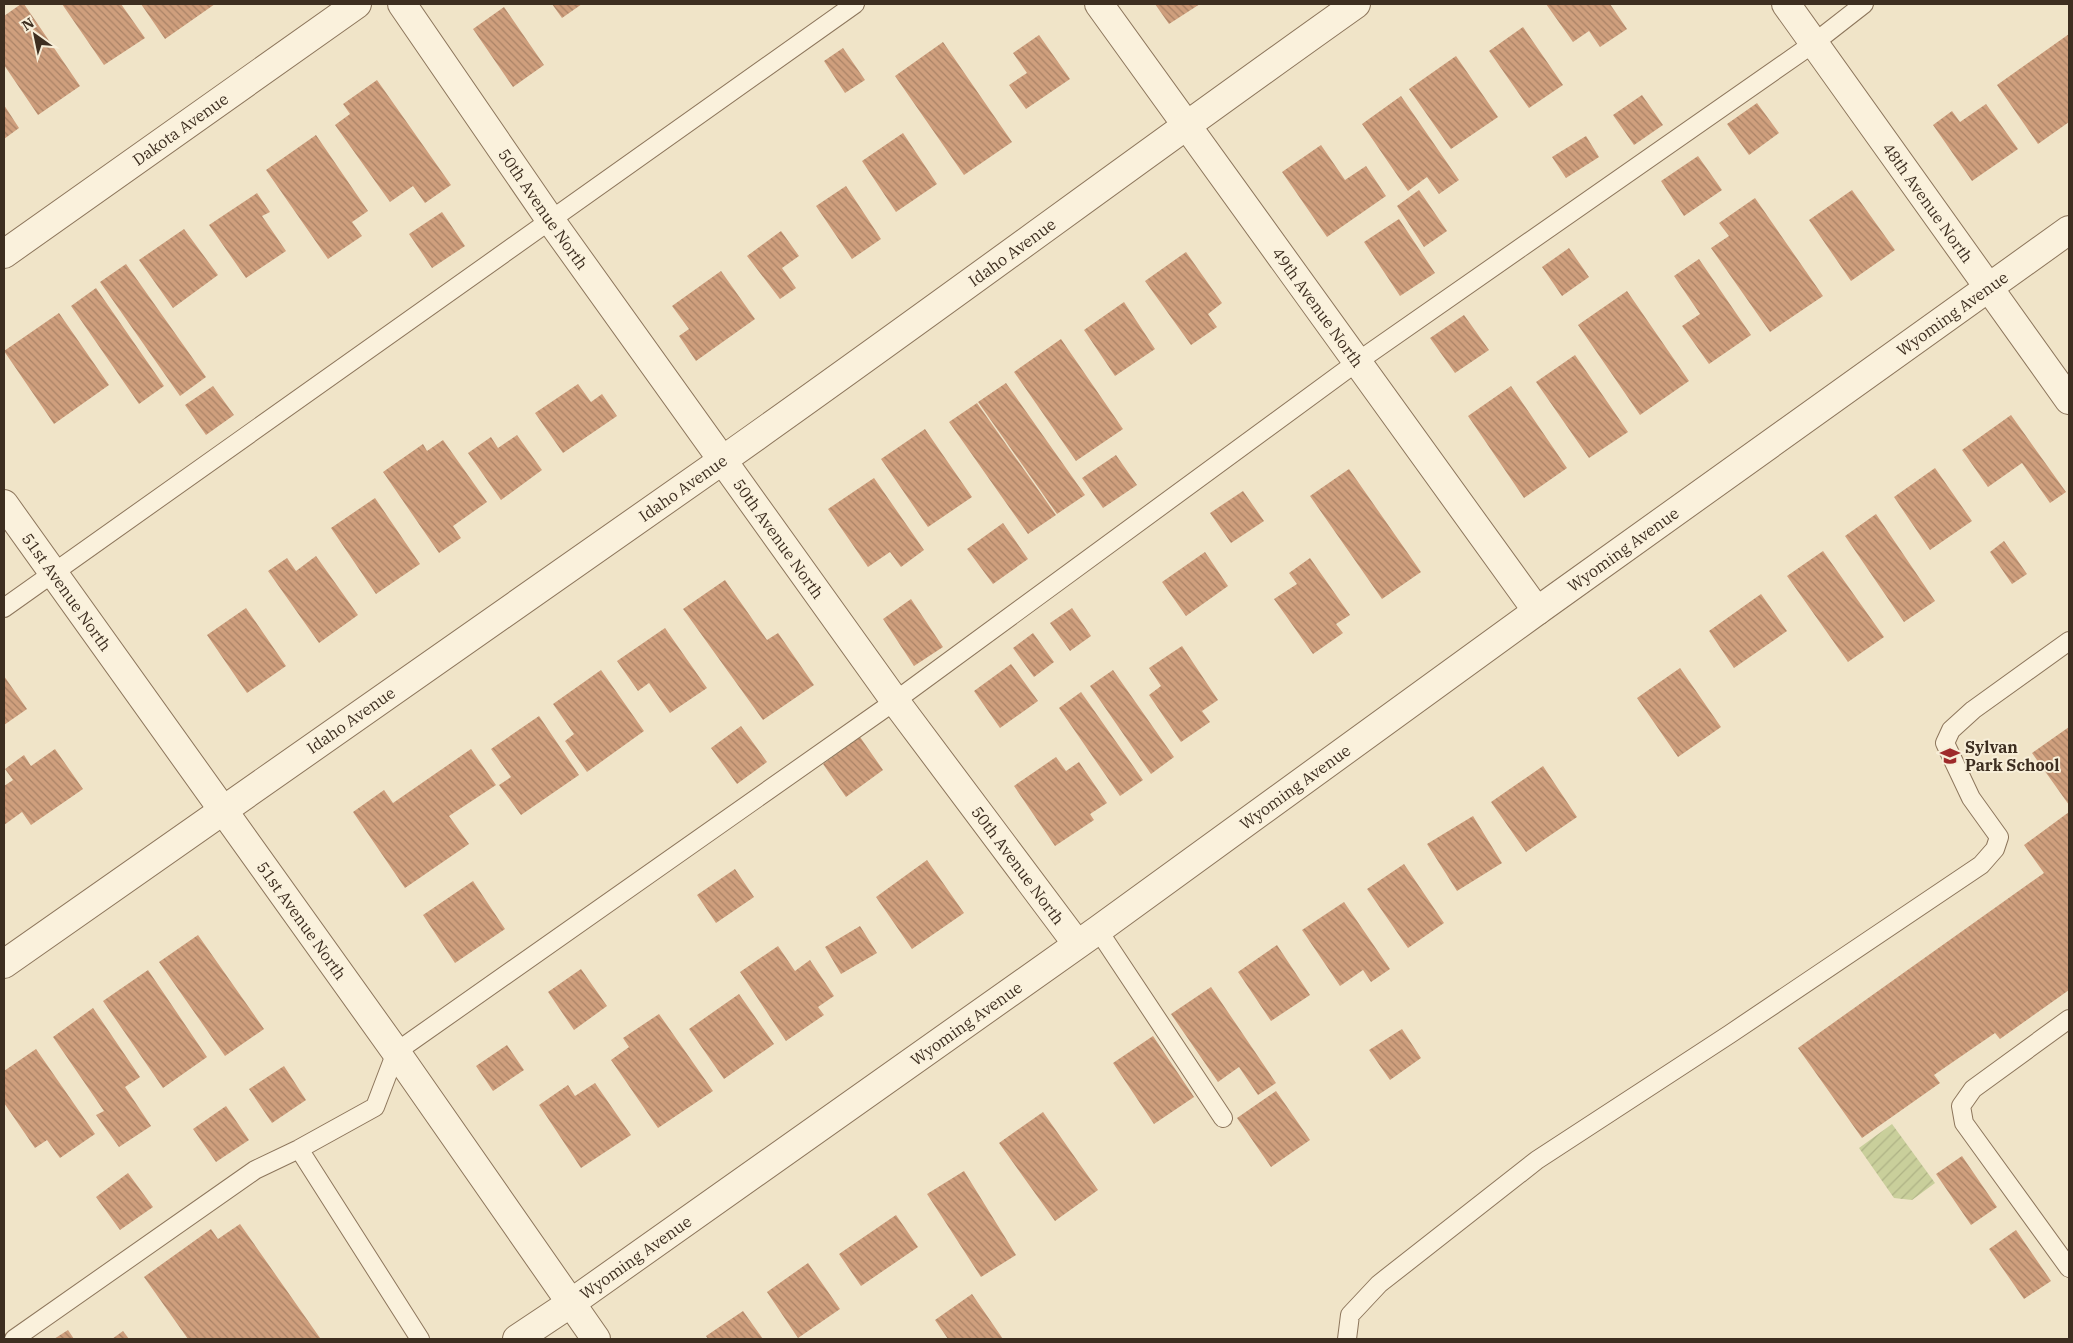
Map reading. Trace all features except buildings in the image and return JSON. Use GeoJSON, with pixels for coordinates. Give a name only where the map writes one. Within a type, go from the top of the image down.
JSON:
{"type":"FeatureCollection","features":[{"type":"Feature","properties":{"kind":"street","name":"Dakota Avenue"},"geometry":{"type":"LineString","coordinates":[[4,254],[356,4]]}},
{"type":"Feature","properties":{"kind":"street","name":"50th Avenue North"},"geometry":{"type":"LineString","coordinates":[[402,4],[551,221],[895,701],[1088,937]]}},
{"type":"Feature","properties":{"kind":"street","name":"49th Avenue North"},"geometry":{"type":"LineString","coordinates":[[1099,4],[1537,611]]}},
{"type":"Feature","properties":{"kind":"street","name":"Idaho Avenue"},"geometry":{"type":"LineString","coordinates":[[4,964],[222,809],[723,460],[1186,124],[1356,4]]}},
{"type":"Feature","properties":{"kind":"street","name":"48th Avenue North"},"geometry":{"type":"LineString","coordinates":[[1786,4],[2069,400]]}},
{"type":"Feature","properties":{"kind":"street","name":"Wyoming Avenue"},"geometry":{"type":"LineString","coordinates":[[517,1339],[571,1304],[1088,937],[1537,611],[2069,230]]}},
{"type":"Feature","properties":{"kind":"street","name":"51st Avenue North"},"geometry":{"type":"LineString","coordinates":[[4,504],[396,1052],[596,1339]]}},
{"type":"Feature","properties":{"kind":"lane"},"geometry":{"type":"LineString","coordinates":[[4,608],[855,4]]}},
{"type":"Feature","properties":{"kind":"lane"},"geometry":{"type":"LineString","coordinates":[[14,1339],[255,1170],[375,1107],[396,1052],[895,701],[1357,362],[1814,43],[1864,4]]}},
{"type":"Feature","properties":{"kind":"lane"},"geometry":{"type":"LineString","coordinates":[[1347,1339],[1350,1315],[1379,1284],[1538,1160],[1730,1034],[1981,865],[1995,849],[1999,837],[1971,798],[1945,743],[1951,730],[1973,710],[2069,641]]}},
{"type":"Feature","properties":{"kind":"lane"},"geometry":{"type":"LineString","coordinates":[[1088,937],[1223,1118]]}},
{"type":"Feature","properties":{"kind":"lane"},"geometry":{"type":"LineString","coordinates":[[2069,1019],[1973,1088],[1961,1106],[1964,1123],[2069,1268]]}},
{"type":"Feature","properties":{"kind":"lane"},"geometry":{"type":"LineString","coordinates":[[298,1149],[420,1339]]}},
{"type":"Feature","properties":{"kind":"green space"},"geometry":{"type":"Polygon","coordinates":[[[1892,1124],[1935,1183],[1912,1200],[1894,1198],[1859,1148],[1892,1124]]]}},
{"type":"Feature","properties":{"kind":"place","name":"Sylvan Park School"},"geometry":{"type":"Point","coordinates":[1950,756]}}]}
